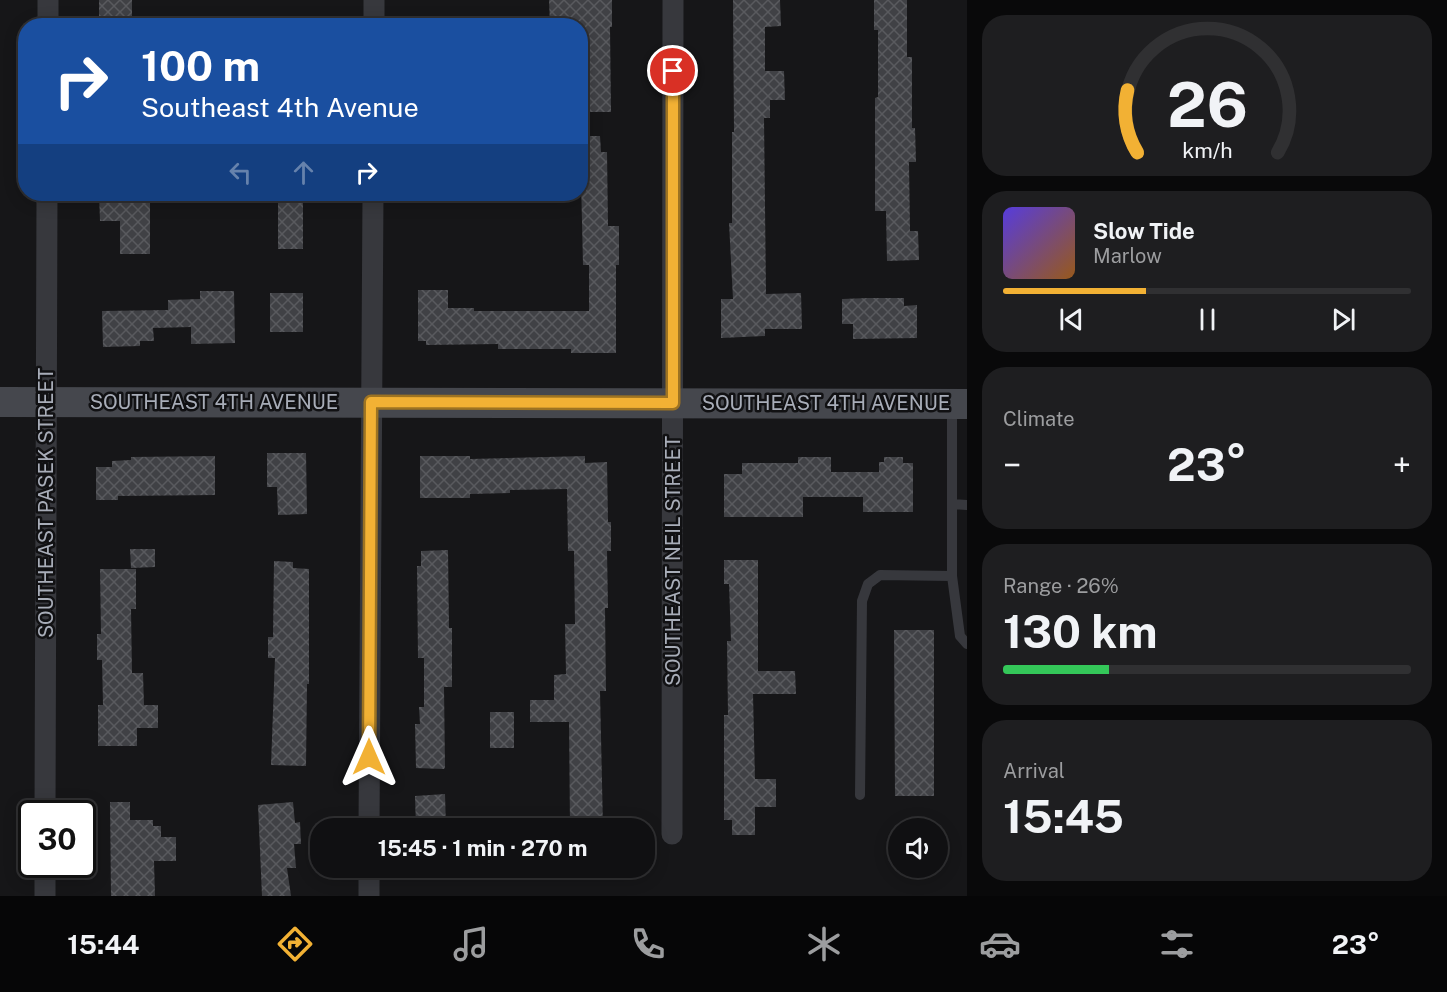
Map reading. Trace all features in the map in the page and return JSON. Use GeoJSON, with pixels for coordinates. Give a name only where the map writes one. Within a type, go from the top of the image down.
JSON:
{"type":"FeatureCollection","features":[{"type":"Feature","properties":{"kind":"street"},"geometry":{"type":"LineString","coordinates":[[48,0],[48,18]]}},
{"type":"Feature","properties":{"kind":"street"},"geometry":{"type":"LineString","coordinates":[[374,18],[375,0]]}},
{"type":"Feature","properties":{"kind":"street","name":"SOUTHEAST NEIL STREET"},"geometry":{"type":"LineString","coordinates":[[672,834],[673,0]]}},
{"type":"Feature","properties":{"kind":"street","name":"SOUTHEAST PASEK STREET"},"geometry":{"type":"LineString","coordinates":[[45,800],[47,201]]}},
{"type":"Feature","properties":{"kind":"street"},"geometry":{"type":"LineString","coordinates":[[369,818],[373,201]]}},
{"type":"Feature","properties":{"kind":"street","name":"SOUTHEAST 4TH AVENUE"},"geometry":{"type":"LineString","coordinates":[[0,402],[959,404]]}},
{"type":"Feature","properties":{"kind":"street"},"geometry":{"type":"LineString","coordinates":[[45,878],[45,896]]}},
{"type":"Feature","properties":{"kind":"street"},"geometry":{"type":"LineString","coordinates":[[369,878],[369,896]]}},
{"type":"Feature","properties":{"kind":"lane"},"geometry":{"type":"LineString","coordinates":[[959,404],[952,504],[952,576],[960,636],[967,644]]}},
{"type":"Feature","properties":{"kind":"lane"},"geometry":{"type":"LineString","coordinates":[[952,504],[967,505]]}},
{"type":"Feature","properties":{"kind":"lane"},"geometry":{"type":"LineString","coordinates":[[861,795],[862,601],[868,584],[880,575],[952,576]]}},
{"type":"Feature","properties":{"kind":"building"},"geometry":{"type":"Polygon","coordinates":[[[99,0],[132,0],[132,18],[99,18],[99,0]]]}},
{"type":"Feature","properties":{"kind":"building"},"geometry":{"type":"Polygon","coordinates":[[[549,0],[612,0],[611,112],[588,112],[588,18],[550,18],[549,0]]]}},
{"type":"Feature","properties":{"kind":"building"},"geometry":{"type":"Polygon","coordinates":[[[733,0],[780,0],[781,26],[765,27],[765,71],[784,71],[785,100],[770,100],[770,118],[764,118],[766,294],[801,293],[802,329],[765,329],[765,336],[721,338],[721,299],[733,299],[729,223],[732,223],[732,132],[734,132],[733,0]]]}},
{"type":"Feature","properties":{"kind":"building"},"geometry":{"type":"Polygon","coordinates":[[[874,0],[907,0],[907,57],[912,57],[912,128],[915,128],[916,162],[909,162],[910,231],[918,231],[919,260],[887,261],[886,211],[875,211],[875,98],[878,97],[878,30],[874,30],[874,0]]]}},
{"type":"Feature","properties":{"kind":"building"},"geometry":{"type":"Polygon","coordinates":[[[588,136],[600,136],[601,152],[607,152],[608,226],[619,226],[619,265],[616,265],[616,353],[571,353],[571,349],[498,349],[498,344],[426,345],[426,341],[418,341],[418,290],[448,290],[448,308],[474,308],[474,311],[589,311],[589,265],[583,265],[582,201],[588,201],[588,136]]]}},
{"type":"Feature","properties":{"kind":"building"},"geometry":{"type":"Polygon","coordinates":[[[99,201],[150,201],[150,254],[120,254],[120,221],[100,221],[99,201]]]}},
{"type":"Feature","properties":{"kind":"building"},"geometry":{"type":"Polygon","coordinates":[[[278,201],[303,201],[303,249],[278,249],[278,201]]]}},
{"type":"Feature","properties":{"kind":"building"},"geometry":{"type":"Polygon","coordinates":[[[200,291],[234,291],[235,343],[191,344],[191,327],[153,328],[154,341],[140,341],[140,346],[103,347],[102,311],[168,310],[168,300],[200,299],[200,291]]]}},
{"type":"Feature","properties":{"kind":"building"},"geometry":{"type":"Polygon","coordinates":[[[270,293],[303,293],[303,332],[270,332],[270,293]]]}},
{"type":"Feature","properties":{"kind":"building"},"geometry":{"type":"Polygon","coordinates":[[[904,298],[904,306],[917,305],[917,338],[853,339],[853,324],[842,324],[842,299],[904,298]]]}},
{"type":"Feature","properties":{"kind":"building"},"geometry":{"type":"Polygon","coordinates":[[[267,453],[306,453],[307,514],[278,515],[277,487],[267,487],[267,453]]]}},
{"type":"Feature","properties":{"kind":"building"},"geometry":{"type":"Polygon","coordinates":[[[215,456],[215,495],[118,496],[118,500],[96,500],[96,467],[112,467],[112,461],[131,460],[131,457],[215,456]]]}},
{"type":"Feature","properties":{"kind":"building"},"geometry":{"type":"Polygon","coordinates":[[[420,456],[470,456],[470,459],[585,456],[585,463],[607,462],[611,551],[607,551],[606,691],[600,691],[603,818],[570,818],[569,722],[530,722],[530,700],[554,700],[554,675],[566,674],[565,624],[575,624],[574,551],[568,551],[567,489],[510,490],[510,493],[470,494],[470,498],[420,498],[420,456]]]}},
{"type":"Feature","properties":{"kind":"building"},"geometry":{"type":"Polygon","coordinates":[[[798,457],[831,457],[831,472],[879,472],[879,462],[884,462],[884,457],[903,457],[903,463],[913,463],[913,512],[863,512],[863,497],[803,497],[803,517],[724,517],[724,474],[742,474],[742,463],[798,463],[798,457]]]}},
{"type":"Feature","properties":{"kind":"building"},"geometry":{"type":"Polygon","coordinates":[[[130,549],[155,549],[155,567],[131,568],[130,549]]]}},
{"type":"Feature","properties":{"kind":"building"},"geometry":{"type":"Polygon","coordinates":[[[448,550],[452,687],[444,687],[445,767],[444,769],[416,768],[415,724],[420,724],[419,707],[424,707],[424,658],[418,658],[417,566],[421,566],[421,551],[448,550]]]}},
{"type":"Feature","properties":{"kind":"building"},"geometry":{"type":"Polygon","coordinates":[[[724,560],[758,560],[758,671],[795,671],[796,694],[753,694],[755,779],[776,779],[776,807],[755,807],[755,835],[732,835],[732,820],[724,820],[724,715],[728,715],[727,641],[731,641],[729,584],[724,584],[724,560]]]}},
{"type":"Feature","properties":{"kind":"building"},"geometry":{"type":"Polygon","coordinates":[[[274,561],[293,562],[293,568],[309,569],[306,766],[271,765],[275,658],[268,658],[268,637],[273,637],[274,561]]]}},
{"type":"Feature","properties":{"kind":"building"},"geometry":{"type":"Polygon","coordinates":[[[100,569],[136,569],[136,609],[131,609],[132,673],[143,673],[144,705],[158,705],[158,728],[137,728],[137,746],[98,746],[98,705],[103,705],[102,660],[97,660],[97,634],[101,634],[100,569]]]}},
{"type":"Feature","properties":{"kind":"building"},"geometry":{"type":"Polygon","coordinates":[[[894,630],[934,630],[934,796],[895,796],[894,630]]]}},
{"type":"Feature","properties":{"kind":"building"},"geometry":{"type":"Polygon","coordinates":[[[490,712],[514,712],[514,748],[490,748],[490,712]]]}},
{"type":"Feature","properties":{"kind":"building"},"geometry":{"type":"Polygon","coordinates":[[[445,794],[446,818],[416,818],[415,796],[445,794]]]}},
{"type":"Feature","properties":{"kind":"building"},"geometry":{"type":"Polygon","coordinates":[[[110,802],[130,802],[130,820],[153,820],[153,826],[161,826],[161,837],[176,837],[176,861],[154,861],[155,896],[111,896],[110,802]]]}},
{"type":"Feature","properties":{"kind":"building"},"geometry":{"type":"Polygon","coordinates":[[[293,802],[295,823],[300,822],[301,844],[294,844],[296,868],[287,868],[291,896],[262,896],[258,805],[293,802]]]}},
{"type":"Feature","properties":{"kind":"route"},"geometry":{"type":"LineString","coordinates":[[369,757],[371,402],[673,403],[673,71]]}}]}
